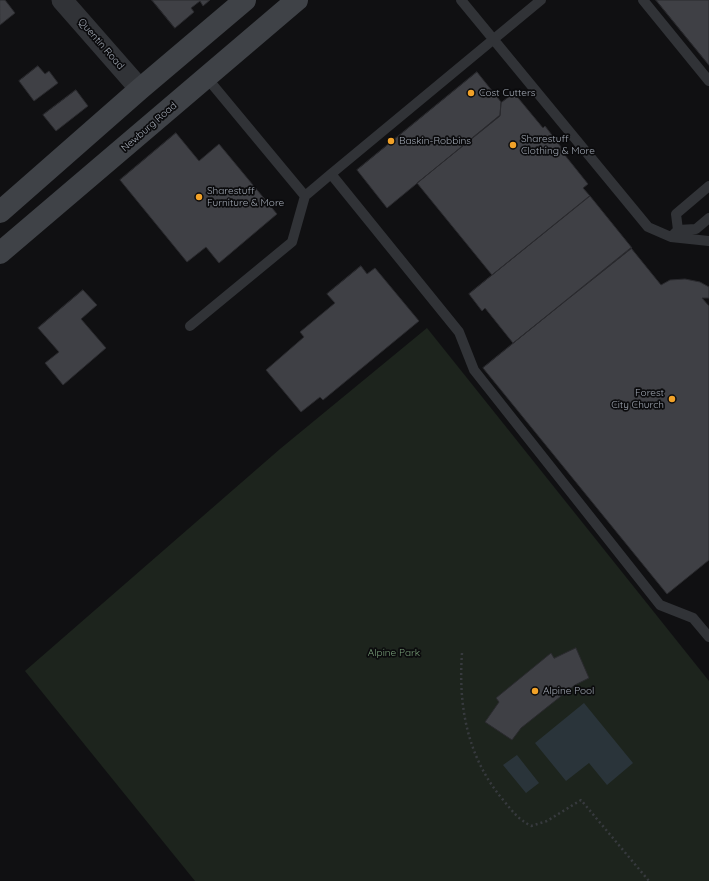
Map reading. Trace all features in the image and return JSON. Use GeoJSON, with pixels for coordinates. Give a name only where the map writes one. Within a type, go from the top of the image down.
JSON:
{"type":"FeatureCollection","features":[{"type":"Feature","properties":{"kind":"main road"},"geometry":{"type":"LineString","coordinates":[[0,212],[140,89],[245,0]]}},
{"type":"Feature","properties":{"kind":"main road","name":"Newburg Road"},"geometry":{"type":"LineString","coordinates":[[0,253],[297,0]]}},
{"type":"Feature","properties":{"kind":"main road"},"geometry":{"type":"LineString","coordinates":[[185,51],[207,78]]}},
{"type":"Feature","properties":{"kind":"street","name":"Quentin Road"},"geometry":{"type":"LineString","coordinates":[[62,0],[140,89]]}},
{"type":"Feature","properties":{"kind":"lane"},"geometry":{"type":"LineString","coordinates":[[461,0],[494,38],[648,227],[709,241]]}},
{"type":"Feature","properties":{"kind":"lane"},"geometry":{"type":"LineString","coordinates":[[190,326],[292,242],[305,196],[541,0]]}},
{"type":"Feature","properties":{"kind":"lane"},"geometry":{"type":"LineString","coordinates":[[643,0],[709,81]]}},
{"type":"Feature","properties":{"kind":"lane"},"geometry":{"type":"LineString","coordinates":[[207,78],[305,196]]}},
{"type":"Feature","properties":{"kind":"lane"},"geometry":{"type":"LineString","coordinates":[[331,174],[459,332],[474,370],[660,605],[693,618],[709,637]]}},
{"type":"Feature","properties":{"kind":"lane"},"geometry":{"type":"LineString","coordinates":[[675,233],[676,214],[709,186]]}},
{"type":"Feature","properties":{"kind":"lane"},"geometry":{"type":"LineString","coordinates":[[675,233],[696,228],[709,218]]}},
{"type":"Feature","properties":{"kind":"path"},"geometry":{"type":"LineString","coordinates":[[462,653],[460,682],[467,728],[471,747],[489,784],[520,820],[531,826],[547,821],[581,800],[650,881]]}},
{"type":"Feature","properties":{"kind":"green space","name":"Alpine Park"},"geometry":{"type":"Polygon","coordinates":[[[427,328],[709,681],[709,881],[195,881],[25,671],[280,449],[427,328]]]}},
{"type":"Feature","properties":{"kind":"shaded area"},"geometry":{"type":"Polygon","coordinates":[[[584,703],[633,763],[607,785],[589,763],[566,781],[535,743],[584,703]]]}},
{"type":"Feature","properties":{"kind":"shaded area"},"geometry":{"type":"Polygon","coordinates":[[[517,755],[539,783],[526,793],[503,765],[517,755]]]}},
{"type":"Feature","properties":{"kind":"building"},"geometry":{"type":"Polygon","coordinates":[[[0,0],[5,0],[15,13],[0,25],[0,0]]]}},
{"type":"Feature","properties":{"kind":"building"},"geometry":{"type":"Polygon","coordinates":[[[152,0],[210,0],[203,6],[200,1],[191,8],[194,12],[175,28],[152,0]]]}},
{"type":"Feature","properties":{"kind":"building"},"geometry":{"type":"Polygon","coordinates":[[[656,0],[709,0],[709,65],[656,0]]]}},
{"type":"Feature","properties":{"kind":"building"},"geometry":{"type":"Polygon","coordinates":[[[38,66],[45,74],[49,71],[58,83],[34,101],[19,81],[38,66]]]}},
{"type":"Feature","properties":{"kind":"building"},"geometry":{"type":"Polygon","coordinates":[[[477,72],[501,102],[500,115],[387,208],[357,170],[477,72]]]}},
{"type":"Feature","properties":{"kind":"building"},"geometry":{"type":"Polygon","coordinates":[[[76,90],[88,106],[56,131],[43,115],[76,90]]]}},
{"type":"Feature","properties":{"kind":"building"},"geometry":{"type":"Polygon","coordinates":[[[514,93],[543,128],[545,126],[561,147],[560,149],[588,184],[583,188],[590,196],[492,275],[417,183],[500,116],[501,103],[514,93]]]}},
{"type":"Feature","properties":{"kind":"building","name":"Sharestuff Furniture & More"},"geometry":{"type":"Polygon","coordinates":[[[176,133],[199,161],[219,144],[277,214],[219,263],[206,247],[187,262],[120,180],[176,133]]]}},
{"type":"Feature","properties":{"kind":"building"},"geometry":{"type":"Polygon","coordinates":[[[590,196],[632,248],[513,343],[485,308],[482,311],[469,294],[590,196]]]}},
{"type":"Feature","properties":{"kind":"building"},"geometry":{"type":"Polygon","coordinates":[[[631,248],[661,285],[670,280],[685,279],[700,282],[709,287],[709,298],[702,298],[709,306],[709,560],[667,594],[483,368],[631,248]]]}},
{"type":"Feature","properties":{"kind":"building"},"geometry":{"type":"Polygon","coordinates":[[[361,266],[367,274],[375,268],[419,321],[323,400],[320,397],[301,412],[266,370],[304,337],[300,332],[335,303],[327,294],[361,266]]]}},
{"type":"Feature","properties":{"kind":"building"},"geometry":{"type":"Polygon","coordinates":[[[83,290],[97,305],[81,319],[106,348],[63,385],[45,363],[59,352],[38,328],[83,290]]]}},
{"type":"Feature","properties":{"kind":"building","name":"Alpine Pool"},"geometry":{"type":"Polygon","coordinates":[[[576,648],[589,678],[575,685],[521,728],[512,740],[485,722],[499,702],[496,698],[551,653],[554,658],[576,648]]]}},
{"type":"Feature","properties":{"kind":"place","name":"Cost Cutters"},"geometry":{"type":"Point","coordinates":[471,93]}},
{"type":"Feature","properties":{"kind":"place","name":"Baskin-Robbins"},"geometry":{"type":"Point","coordinates":[391,141]}},
{"type":"Feature","properties":{"kind":"place","name":"Sharestuff Clothing & More"},"geometry":{"type":"Point","coordinates":[513,145]}},
{"type":"Feature","properties":{"kind":"place","name":"Sharestuff Furniture & More"},"geometry":{"type":"Point","coordinates":[199,197]}},
{"type":"Feature","properties":{"kind":"place","name":"Forest City Church"},"geometry":{"type":"Point","coordinates":[672,399]}},
{"type":"Feature","properties":{"kind":"place","name":"Alpine Pool"},"geometry":{"type":"Point","coordinates":[535,691]}}]}
